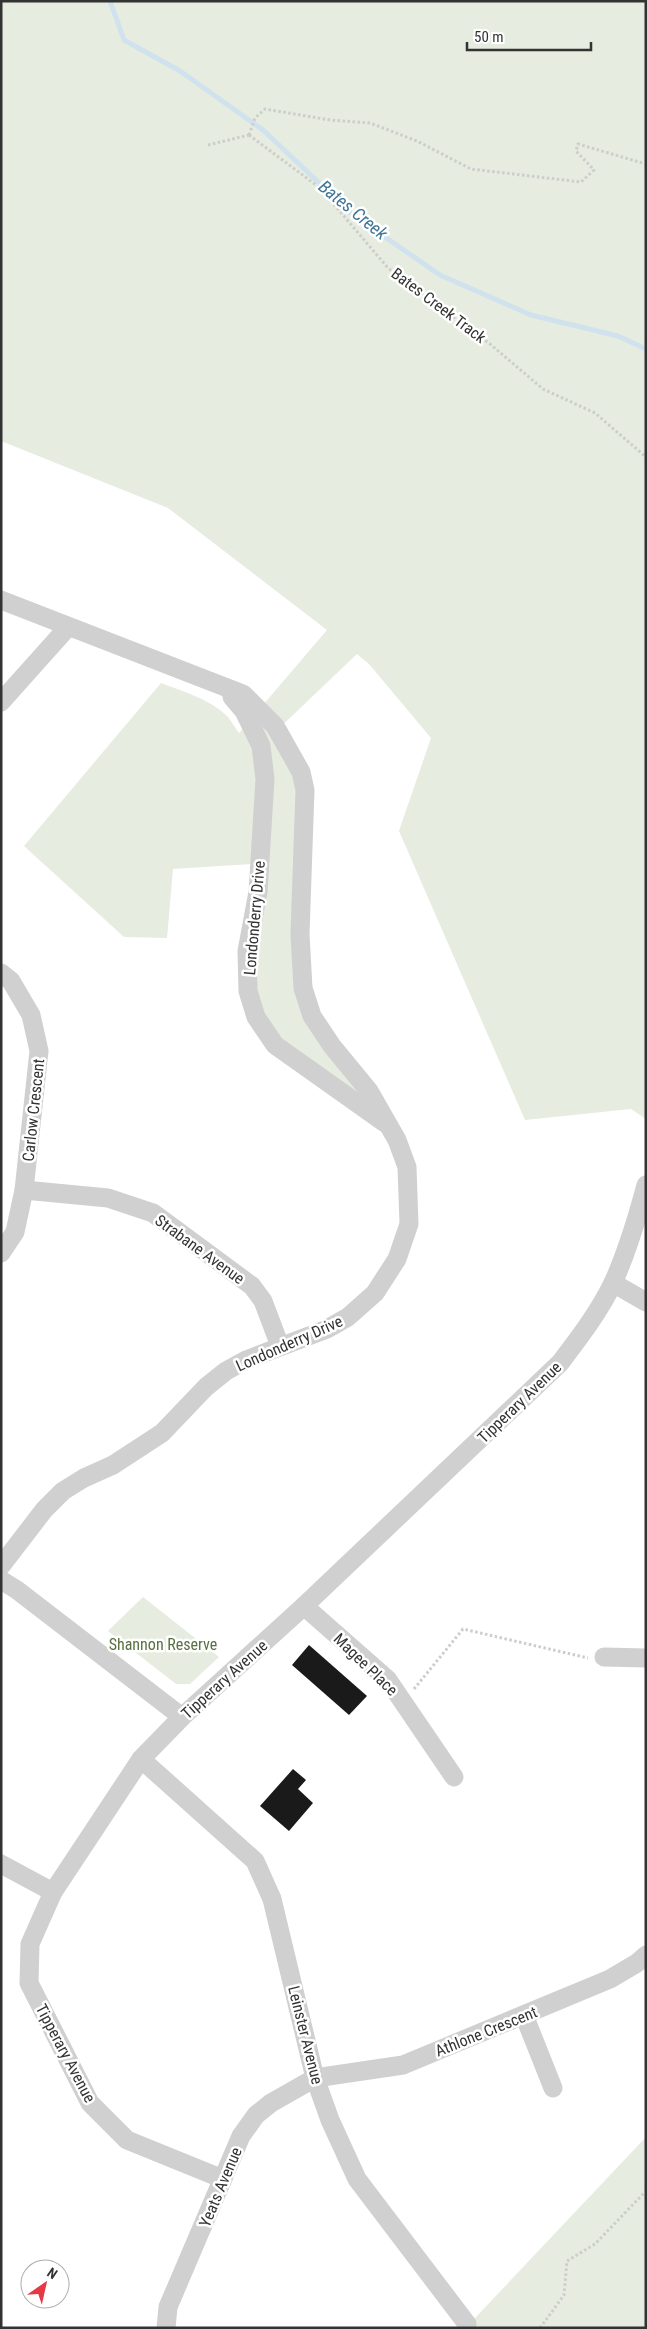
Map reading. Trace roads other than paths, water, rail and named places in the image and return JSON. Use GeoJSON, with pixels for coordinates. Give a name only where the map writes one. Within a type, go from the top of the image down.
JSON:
{"type":"FeatureCollection","features":[{"type":"Feature","properties":{"kind":"street","name":"Londonderry Drive"},"geometry":{"type":"LineString","coordinates":[[1,600],[243,694],[275,726],[301,772],[305,790],[300,934],[303,988],[312,1016],[369,1091],[397,1140],[407,1167],[409,1224],[397,1259],[375,1293],[348,1317],[326,1329],[246,1360],[226,1371],[206,1387],[162,1433],[113,1465],[84,1478],[63,1491],[44,1510],[1,1566]]}},
{"type":"Feature","properties":{"kind":"street"},"geometry":{"type":"LineString","coordinates":[[1,702],[68,627]]}},
{"type":"Feature","properties":{"kind":"street","name":"Londonderry Drive"},"geometry":{"type":"LineString","coordinates":[[223,686],[244,711],[261,746],[265,779],[258,892],[247,951],[248,991],[256,1017],[275,1045],[388,1126]]}},
{"type":"Feature","properties":{"kind":"street","name":"Carlow Crescent"},"geometry":{"type":"LineString","coordinates":[[1,973],[11,981],[31,1015],[39,1051],[24,1190],[15,1232],[1,1253]]}},
{"type":"Feature","properties":{"kind":"street","name":"Tipperary Avenue"},"geometry":{"type":"LineString","coordinates":[[223,2180],[127,2140],[90,2103],[29,1983],[30,1944],[53,1892],[141,1759],[182,1718],[304,1606],[560,1363],[588,1327],[613,1283],[635,1226],[646,1186]]}},
{"type":"Feature","properties":{"kind":"street","name":"Strabane Avenue"},"geometry":{"type":"LineString","coordinates":[[24,1190],[108,1198],[153,1213],[252,1286],[264,1301],[280,1346]]}},
{"type":"Feature","properties":{"kind":"street"},"geometry":{"type":"LineString","coordinates":[[613,1283],[646,1302]]}},
{"type":"Feature","properties":{"kind":"street"},"geometry":{"type":"LineString","coordinates":[[1,1580],[17,1590],[182,1718]]}},
{"type":"Feature","properties":{"kind":"street","name":"Magee Place"},"geometry":{"type":"LineString","coordinates":[[304,1606],[388,1680],[454,1777]]}},
{"type":"Feature","properties":{"kind":"street"},"geometry":{"type":"LineString","coordinates":[[604,1657],[646,1658]]}},
{"type":"Feature","properties":{"kind":"street","name":"Leinster Avenue"},"geometry":{"type":"LineString","coordinates":[[141,1759],[255,1861],[272,1899],[315,2078],[330,2120],[357,2180],[467,2324]]}},
{"type":"Feature","properties":{"kind":"street"},"geometry":{"type":"LineString","coordinates":[[1,1864],[53,1892]]}},
{"type":"Feature","properties":{"kind":"street","name":"Athlone Crescent"},"geometry":{"type":"LineString","coordinates":[[315,2078],[403,2065],[610,1979],[637,1963],[646,1954]]}},
{"type":"Feature","properties":{"kind":"street"},"geometry":{"type":"LineString","coordinates":[[524,2015],[553,2088]]}},
{"type":"Feature","properties":{"kind":"street","name":"Yeats Avenue"},"geometry":{"type":"LineString","coordinates":[[166,2328],[168,2308],[242,2136],[256,2115],[271,2103],[315,2078]]}},
{"type":"Feature","properties":{"kind":"waterway","name":"Bates Creek"},"geometry":{"type":"LineString","coordinates":[[110,1],[124,40],[180,71],[263,130],[353,215],[440,275],[531,315],[618,336],[646,349]]}},
{"type":"Feature","properties":{"kind":"park label","name":"Shannon Reserve"},"geometry":{"type":"Point","coordinates":[163,1644]}}]}
